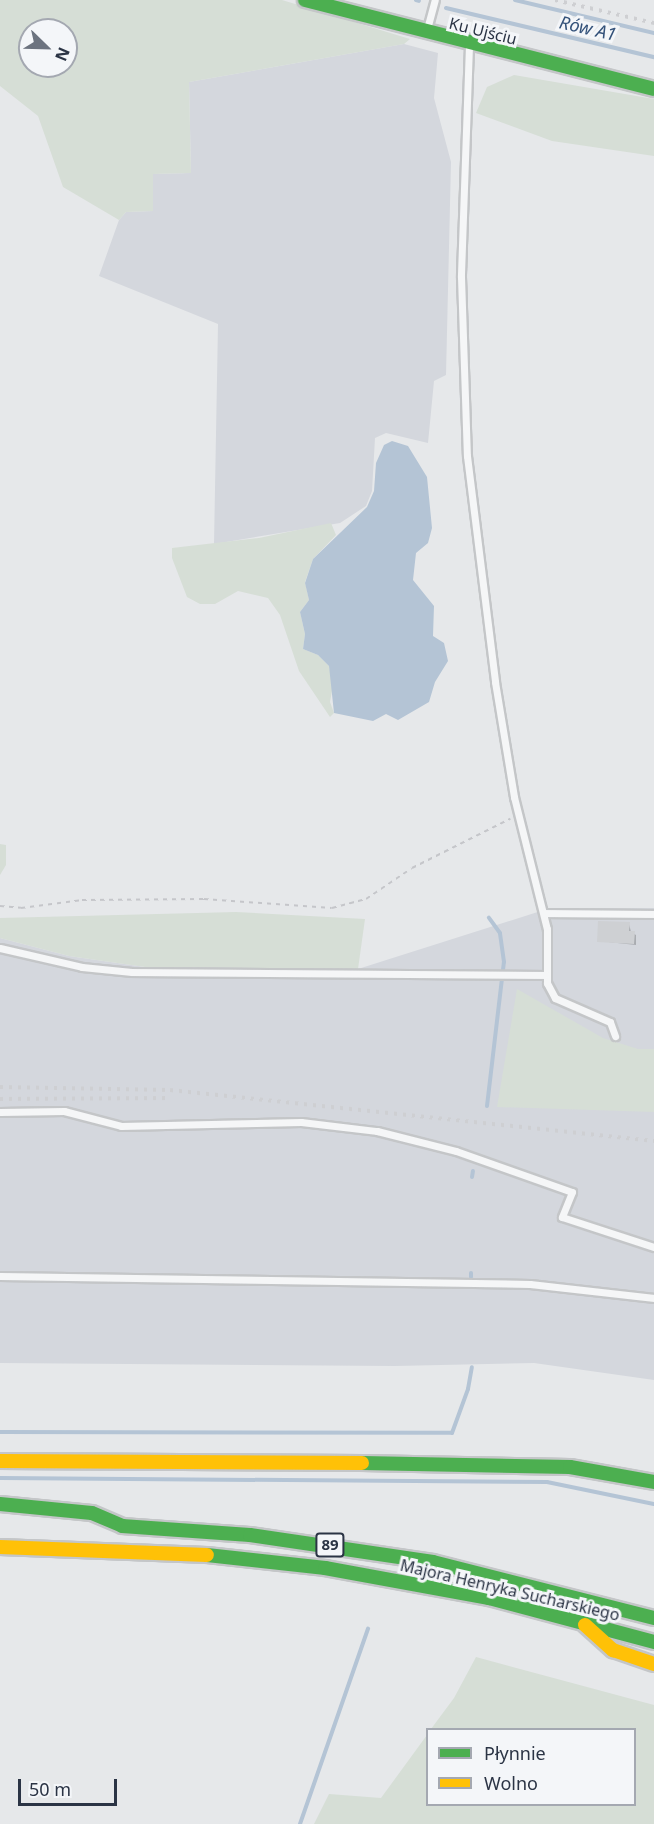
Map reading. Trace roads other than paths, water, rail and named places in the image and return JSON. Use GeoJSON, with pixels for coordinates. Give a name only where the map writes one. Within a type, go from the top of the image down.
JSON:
{"type":"FeatureCollection","features":[{"type":"Feature","properties":{"kind":"main road","name":"Ku Ujściu"},"geometry":{"type":"LineString","coordinates":[[305,0],[468,45],[654,89]]}},
{"type":"Feature","properties":{"kind":"main road"},"geometry":{"type":"LineString","coordinates":[[0,1461],[502,1464],[570,1467],[654,1482]]}},
{"type":"Feature","properties":{"kind":"main road","name":"Majora Henryka Sucharskiego"},"geometry":{"type":"LineString","coordinates":[[0,1504],[92,1513],[122,1526],[250,1535],[348,1547],[433,1562],[600,1602],[654,1618]]}},
{"type":"Feature","properties":{"kind":"main road","name":"Majora Henryka Sucharskiego"},"geometry":{"type":"LineString","coordinates":[[0,1547],[165,1552],[314,1566],[409,1582],[580,1621],[654,1642]]}},
{"type":"Feature","properties":{"kind":"main road","name":"89"},"geometry":{"type":"LineString","coordinates":[[600,1602],[634,1595]]}},
{"type":"Feature","properties":{"kind":"main road","name":"89"},"geometry":{"type":"LineString","coordinates":[[580,1621],[613,1650],[654,1664]]}},
{"type":"Feature","properties":{"kind":"lane"},"geometry":{"type":"LineString","coordinates":[[426,34],[435,0]]}},
{"type":"Feature","properties":{"kind":"lane"},"geometry":{"type":"LineString","coordinates":[[468,45],[461,277],[467,456],[495,682],[518,816],[544,913],[545,975],[555,998],[610,1022],[615,1036]]}},
{"type":"Feature","properties":{"kind":"lane"},"geometry":{"type":"LineString","coordinates":[[544,913],[654,914]]}},
{"type":"Feature","properties":{"kind":"lane"},"geometry":{"type":"LineString","coordinates":[[0,948],[82,967],[132,972],[545,975]]}},
{"type":"Feature","properties":{"kind":"lane"},"geometry":{"type":"LineString","coordinates":[[0,1112],[64,1111],[121,1126],[301,1122],[377,1131],[456,1151],[572,1192],[562,1217],[654,1247]]}},
{"type":"Feature","properties":{"kind":"lane"},"geometry":{"type":"LineString","coordinates":[[0,1276],[530,1284],[654,1298]]}},
{"type":"Feature","properties":{"kind":"water"},"geometry":{"type":"Polygon","coordinates":[[[392,441],[408,446],[427,477],[432,528],[428,543],[416,553],[413,580],[434,606],[433,636],[444,643],[448,661],[435,682],[429,702],[398,720],[386,714],[373,721],[334,713],[329,666],[318,655],[303,649],[305,634],[300,612],[309,600],[305,583],[313,559],[367,507],[374,491],[376,463],[384,445],[392,441]]]}},
{"type":"Feature","properties":{"kind":"waterway"},"geometry":{"type":"LineString","coordinates":[[515,0],[654,33]]}},
{"type":"Feature","properties":{"kind":"waterway","name":"Rów A1"},"geometry":{"type":"LineString","coordinates":[[446,8],[654,57]]}},
{"type":"Feature","properties":{"kind":"waterway"},"geometry":{"type":"LineString","coordinates":[[487,1106],[504,962],[500,933],[489,918]]}},
{"type":"Feature","properties":{"kind":"waterway"},"geometry":{"type":"LineString","coordinates":[[472,1177],[473,1171]]}},
{"type":"Feature","properties":{"kind":"waterway"},"geometry":{"type":"LineString","coordinates":[[0,1432],[452,1433],[468,1389],[472,1367]]}},
{"type":"Feature","properties":{"kind":"waterway"},"geometry":{"type":"LineString","coordinates":[[0,1478],[547,1482],[654,1504]]}},
{"type":"Feature","properties":{"kind":"waterway"},"geometry":{"type":"LineString","coordinates":[[300,1824],[368,1629]]}},
{"type":"Feature","properties":{"kind":"railway"},"geometry":{"type":"LineString","coordinates":[[555,0],[654,23]]}},
{"type":"Feature","properties":{"kind":"railway"},"geometry":{"type":"LineString","coordinates":[[0,1087],[170,1090],[654,1141]]}},
{"type":"Feature","properties":{"kind":"railway"},"geometry":{"type":"LineString","coordinates":[[0,1099],[170,1098]]}}]}
